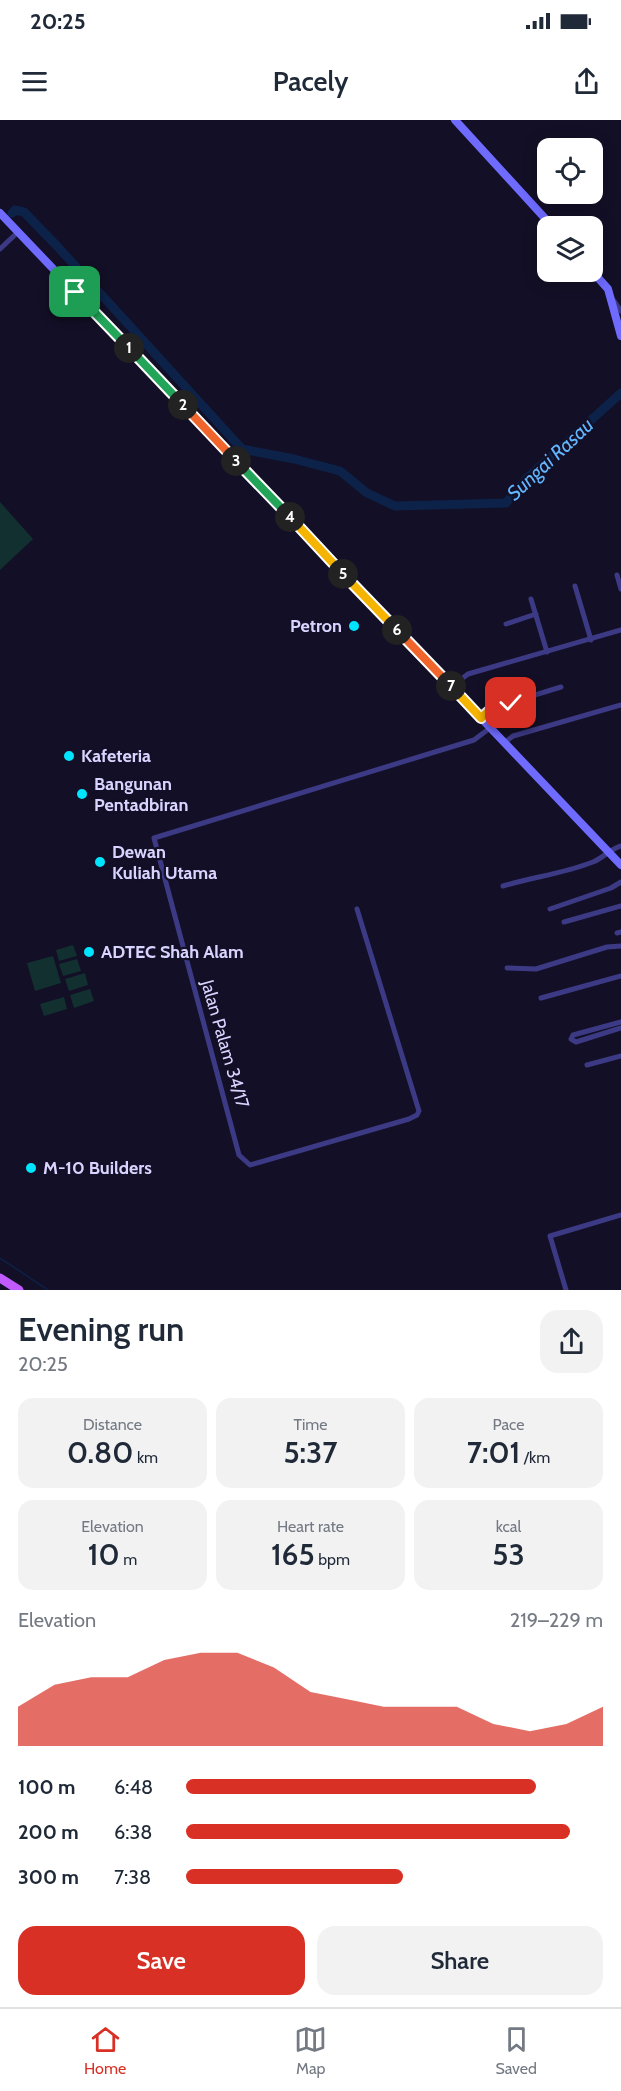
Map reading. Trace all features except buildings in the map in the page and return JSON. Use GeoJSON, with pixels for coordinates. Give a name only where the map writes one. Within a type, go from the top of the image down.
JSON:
{"type":"FeatureCollection","features":[{"type":"Feature","properties":{"kind":"main road"},"geometry":{"type":"LineString","coordinates":[[454,120],[543,216]]}},
{"type":"Feature","properties":{"kind":"main road"},"geometry":{"type":"LineString","coordinates":[[0,213],[621,865]]}},
{"type":"Feature","properties":{"kind":"main road"},"geometry":{"type":"LineString","coordinates":[[602,282],[611,297],[621,336]]}},
{"type":"Feature","properties":{"kind":"main road"},"geometry":{"type":"LineString","coordinates":[[0,1278],[19,1290]]}},
{"type":"Feature","properties":{"kind":"street"},"geometry":{"type":"LineString","coordinates":[[0,249],[18,232]]}},
{"type":"Feature","properties":{"kind":"street"},"geometry":{"type":"LineString","coordinates":[[611,297],[621,311]]}},
{"type":"Feature","properties":{"kind":"street"},"geometry":{"type":"LineString","coordinates":[[617,575],[621,589]]}},
{"type":"Feature","properties":{"kind":"street"},"geometry":{"type":"LineString","coordinates":[[575,586],[591,640]]}},
{"type":"Feature","properties":{"kind":"street"},"geometry":{"type":"LineString","coordinates":[[531,599],[547,652]]}},
{"type":"Feature","properties":{"kind":"street"},"geometry":{"type":"LineString","coordinates":[[506,624],[536,614]]}},
{"type":"Feature","properties":{"kind":"street"},"geometry":{"type":"LineString","coordinates":[[451,687],[468,674],[621,630]]}},
{"type":"Feature","properties":{"kind":"street"},"geometry":{"type":"LineString","coordinates":[[481,718],[499,706],[561,687]]}},
{"type":"Feature","properties":{"kind":"street"},"geometry":{"type":"LineString","coordinates":[[504,743],[513,736],[621,705]]}},
{"type":"Feature","properties":{"kind":"street","name":"Jalan Palam 34/17"},"geometry":{"type":"LineString","coordinates":[[357,909],[418,1106],[417,1115],[250,1165],[239,1155],[154,838],[474,740],[490,728]]}},
{"type":"Feature","properties":{"kind":"street"},"geometry":{"type":"LineString","coordinates":[[503,886],[528,878],[543,878],[595,861],[621,846]]}},
{"type":"Feature","properties":{"kind":"street"},"geometry":{"type":"LineString","coordinates":[[550,909],[611,888],[621,882]]}},
{"type":"Feature","properties":{"kind":"street"},"geometry":{"type":"LineString","coordinates":[[564,922],[621,906]]}},
{"type":"Feature","properties":{"kind":"street"},"geometry":{"type":"LineString","coordinates":[[507,968],[536,969],[607,947],[621,946]]}},
{"type":"Feature","properties":{"kind":"street"},"geometry":{"type":"LineString","coordinates":[[541,998],[621,976]]}},
{"type":"Feature","properties":{"kind":"street"},"geometry":{"type":"LineString","coordinates":[[621,1022],[605,1030],[576,1042],[571,1039],[573,1035],[605,1030],[621,1028]]}},
{"type":"Feature","properties":{"kind":"street"},"geometry":{"type":"LineString","coordinates":[[587,1065],[621,1056]]}},
{"type":"Feature","properties":{"kind":"street"},"geometry":{"type":"LineString","coordinates":[[566,1290],[550,1236],[621,1215]]}},
{"type":"Feature","properties":{"kind":"green space"},"geometry":{"type":"Polygon","coordinates":[[[0,502],[33,539],[0,570],[0,502]]]}},
{"type":"Feature","properties":{"kind":"green space"},"geometry":{"type":"Polygon","coordinates":[[[73,945],[77,956],[59,961],[56,950],[73,945]]]}},
{"type":"Feature","properties":{"kind":"green space"},"geometry":{"type":"Polygon","coordinates":[[[53,956],[61,983],[35,991],[27,963],[53,956]]]}},
{"type":"Feature","properties":{"kind":"green space"},"geometry":{"type":"Polygon","coordinates":[[[77,959],[81,971],[63,976],[59,964],[77,959]]]}},
{"type":"Feature","properties":{"kind":"green space"},"geometry":{"type":"Polygon","coordinates":[[[85,973],[88,985],[69,991],[65,979],[85,973]]]}},
{"type":"Feature","properties":{"kind":"green space"},"geometry":{"type":"Polygon","coordinates":[[[90,989],[94,1001],[74,1008],[70,995],[90,989]]]}},
{"type":"Feature","properties":{"kind":"green space"},"geometry":{"type":"Polygon","coordinates":[[[64,997],[67,1009],[44,1016],[40,1004],[64,997]]]}},
{"type":"Feature","properties":{"kind":"waterway","name":"Sungai Rasau"},"geometry":{"type":"LineString","coordinates":[[12,213],[15,210],[24,212],[242,449],[340,471],[367,493],[395,506],[506,503],[527,478],[621,393]]}},
{"type":"Feature","properties":{"kind":"waterway"},"geometry":{"type":"LineString","coordinates":[[0,1258],[48,1290]]}},
{"type":"Feature","properties":{"kind":"place","name":"Petron"},"geometry":{"type":"Point","coordinates":[354,626]}},
{"type":"Feature","properties":{"kind":"place","name":"Kafeteria"},"geometry":{"type":"Point","coordinates":[69,756]}},
{"type":"Feature","properties":{"kind":"place","name":"Bangunan Pentadbiran"},"geometry":{"type":"Point","coordinates":[82,794]}},
{"type":"Feature","properties":{"kind":"place","name":"Dewan Kuliah Utama"},"geometry":{"type":"Point","coordinates":[100,862]}},
{"type":"Feature","properties":{"kind":"place","name":"ADTEC Shah Alam"},"geometry":{"type":"Point","coordinates":[89,952]}},
{"type":"Feature","properties":{"kind":"place","name":"M-10 Builders"},"geometry":{"type":"Point","coordinates":[31,1168]}},
{"type":"Feature","properties":{"kind":"route"},"geometry":{"type":"LineString","coordinates":[[75,292],[481,718],[490,710],[511,703]]}}]}
